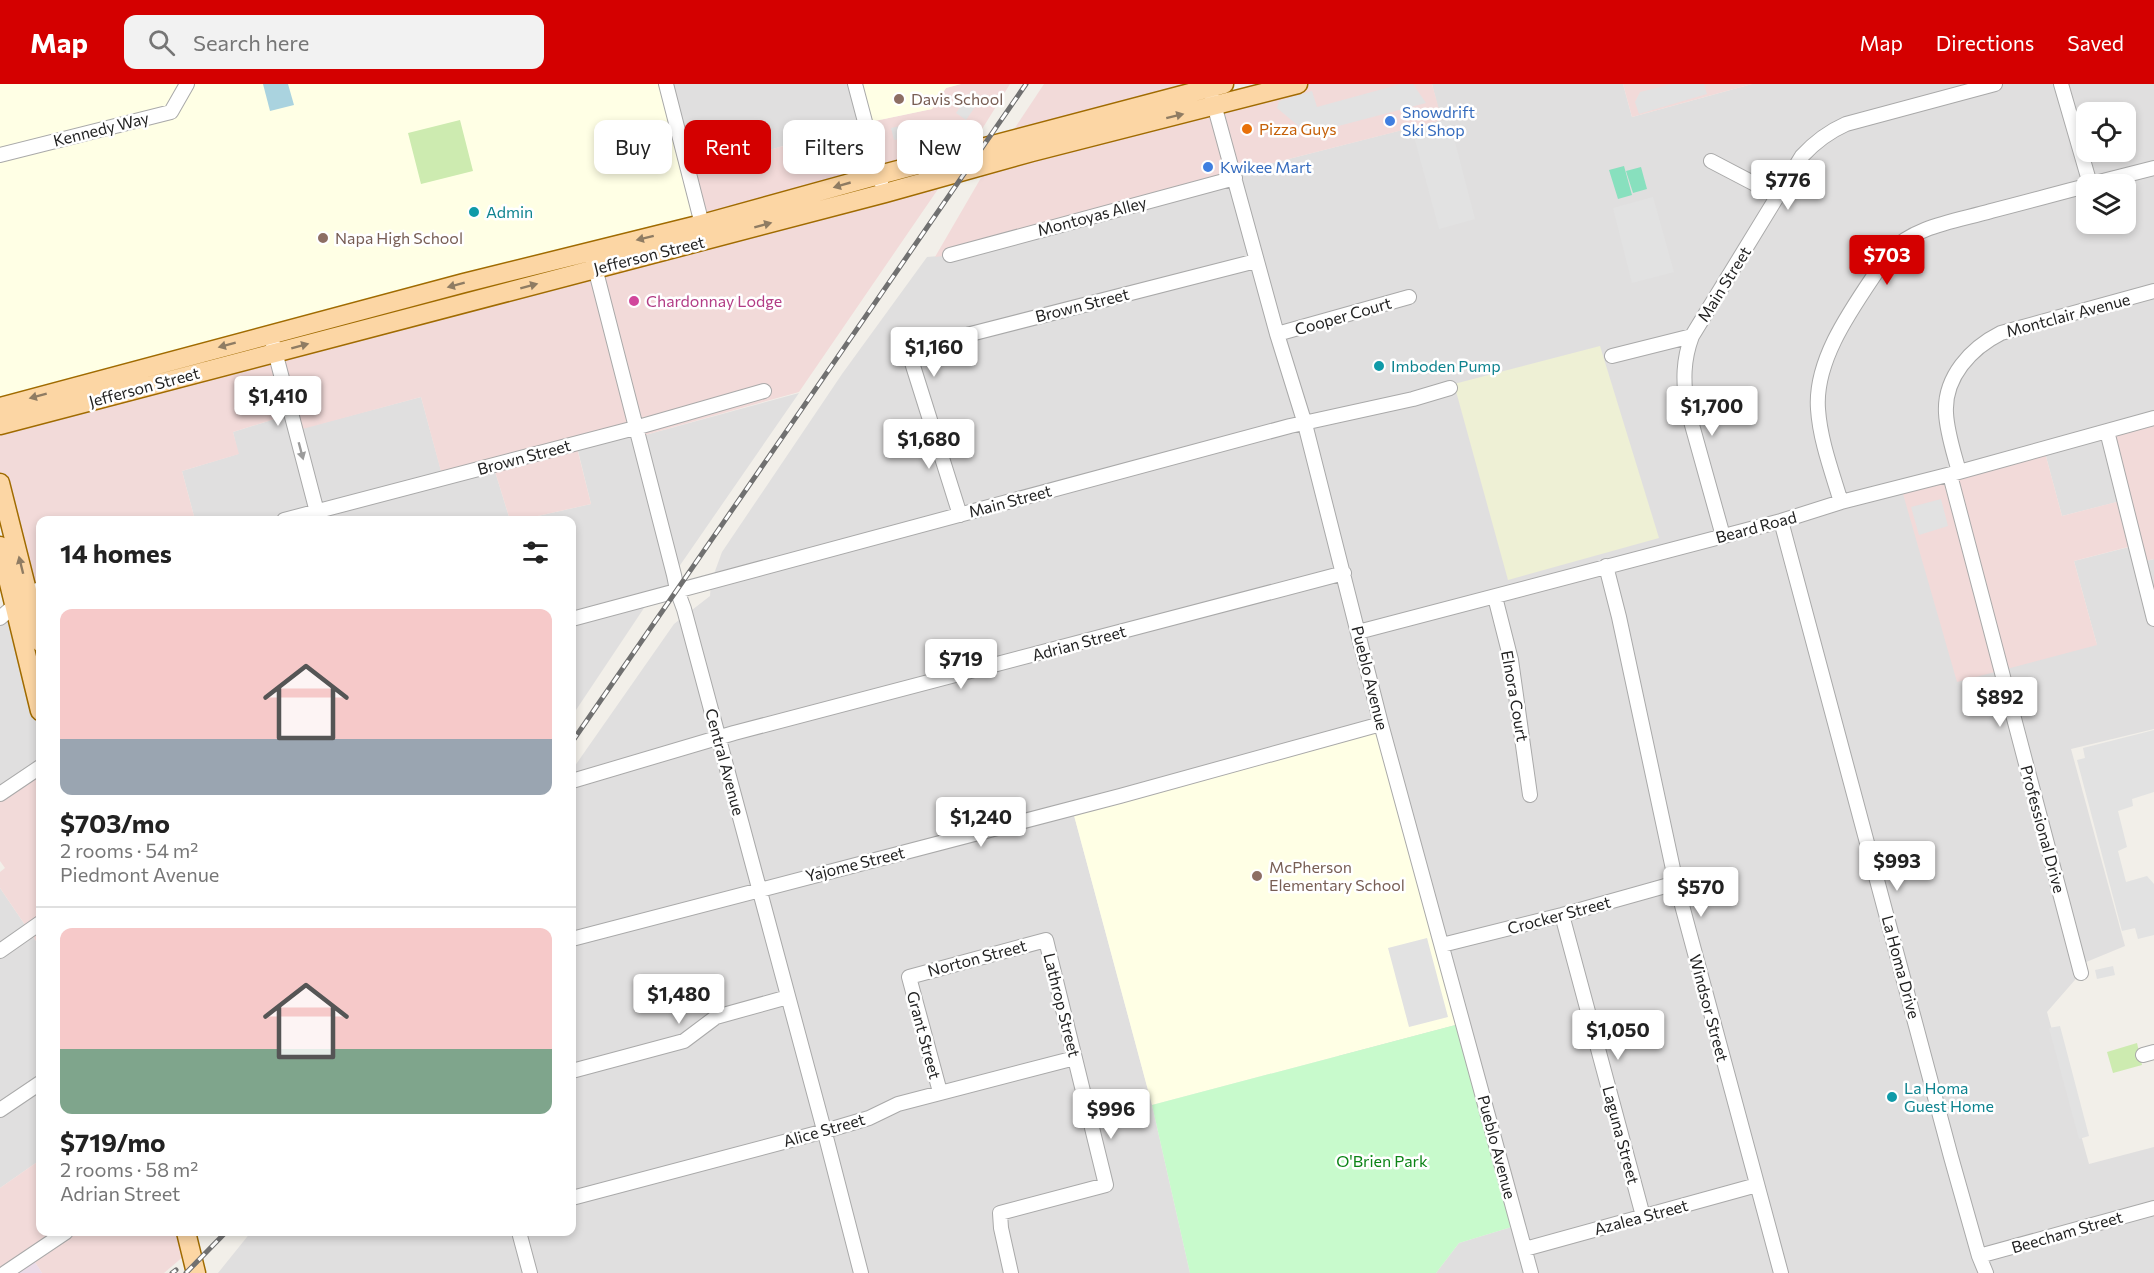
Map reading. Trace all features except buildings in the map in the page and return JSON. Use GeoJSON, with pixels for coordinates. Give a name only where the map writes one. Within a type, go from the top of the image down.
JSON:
{"type":"FeatureCollection","features":[{"type":"Feature","properties":{"kind":"main road","name":"Jefferson Street"},"geometry":{"type":"LineString","coordinates":[[0,407],[270,333],[593,260],[704,232],[885,193],[1032,152],[1298,84]]}},
{"type":"Feature","properties":{"kind":"main road","name":"Jefferson Street"},"geometry":{"type":"LineString","coordinates":[[704,232],[879,175],[1214,85]]}},
{"type":"Feature","properties":{"kind":"main road","name":"Jefferson Street"},"geometry":{"type":"LineString","coordinates":[[0,425],[276,353],[593,260]]}},
{"type":"Feature","properties":{"kind":"main road"},"geometry":{"type":"LineString","coordinates":[[0,483],[36,627]]}},
{"type":"Feature","properties":{"kind":"main road"},"geometry":{"type":"LineString","coordinates":[[0,546],[28,596],[36,673]]}},
{"type":"Feature","properties":{"kind":"main road"},"geometry":{"type":"LineString","coordinates":[[187,1236],[196,1273]]}},
{"type":"Feature","properties":{"kind":"street","name":"Kennedy Way"},"geometry":{"type":"LineString","coordinates":[[0,155],[171,112],[187,84]]}},
{"type":"Feature","properties":{"kind":"street"},"geometry":{"type":"LineString","coordinates":[[666,84],[704,232]]}},
{"type":"Feature","properties":{"kind":"street"},"geometry":{"type":"LineString","coordinates":[[855,84],[885,193]]}},
{"type":"Feature","properties":{"kind":"street","name":"Main Street"},"geometry":{"type":"LineString","coordinates":[[1612,356],[1692,336],[1802,156],[1830,131],[1846,124],[1995,84]]}},
{"type":"Feature","properties":{"kind":"street"},"geometry":{"type":"LineString","coordinates":[[2061,84],[2086,174]]}},
{"type":"Feature","properties":{"kind":"street","name":"Pueblo Avenue"},"geometry":{"type":"LineString","coordinates":[[1214,85],[1215,106],[1256,261],[1305,424],[1381,724],[1531,1273]]}},
{"type":"Feature","properties":{"kind":"street"},"geometry":{"type":"LineString","coordinates":[[1711,161],[1778,196]]}},
{"type":"Feature","properties":{"kind":"street"},"geometry":{"type":"LineString","coordinates":[[2131,174],[2154,168]]}},
{"type":"Feature","properties":{"kind":"street","name":"Montoyas Alley"},"geometry":{"type":"LineString","coordinates":[[950,255],[1235,178]]}},
{"type":"Feature","properties":{"kind":"street"},"geometry":{"type":"LineString","coordinates":[[1841,502],[1822,436],[1818,388],[1829,349],[1889,253],[1907,238],[1934,227],[2076,189]]}},
{"type":"Feature","properties":{"kind":"street","name":"Central Avenue"},"geometry":{"type":"LineString","coordinates":[[593,260],[676,590],[684,609],[760,888],[861,1273]]}},
{"type":"Feature","properties":{"kind":"street","name":"Brown Street"},"geometry":{"type":"LineString","coordinates":[[960,515],[908,350],[1256,261]]}},
{"type":"Feature","properties":{"kind":"street","name":"Montclair Avenue"},"geometry":{"type":"LineString","coordinates":[[1955,474],[1945,411],[1948,392],[1956,374],[1972,351],[2001,333],[2154,291]]}},
{"type":"Feature","properties":{"kind":"street","name":"Cooper Court"},"geometry":{"type":"LineString","coordinates":[[1277,334],[1409,297]]}},
{"type":"Feature","properties":{"kind":"street"},"geometry":{"type":"LineString","coordinates":[[270,333],[317,512]]}},
{"type":"Feature","properties":{"kind":"street"},"geometry":{"type":"LineString","coordinates":[[1692,336],[1686,353],[1684,387],[1687,407],[1723,536]]}},
{"type":"Feature","properties":{"kind":"street","name":"Main Street"},"geometry":{"type":"LineString","coordinates":[[576,618],[1278,429],[1413,399],[1450,388]]}},
{"type":"Feature","properties":{"kind":"street","name":"Brown Street"},"geometry":{"type":"LineString","coordinates":[[300,516],[635,428],[764,391]]}},
{"type":"Feature","properties":{"kind":"street","name":"Beard Road"},"geometry":{"type":"LineString","coordinates":[[1358,632],[1781,521],[1841,502],[1955,474],[2154,418]]}},
{"type":"Feature","properties":{"kind":"street"},"geometry":{"type":"LineString","coordinates":[[2108,431],[2154,619]]}},
{"type":"Feature","properties":{"kind":"street","name":"Professional Drive"},"geometry":{"type":"LineString","coordinates":[[1955,474],[2081,974]]}},
{"type":"Feature","properties":{"kind":"street","name":"La Homa Drive"},"geometry":{"type":"LineString","coordinates":[[1781,521],[1979,1256],[1986,1273]]}},
{"type":"Feature","properties":{"kind":"street","name":"Windsor Street"},"geometry":{"type":"LineString","coordinates":[[1606,566],[1676,883],[1781,1273]]}},
{"type":"Feature","properties":{"kind":"street","name":"Adrian Street"},"geometry":{"type":"LineString","coordinates":[[576,780],[718,738],[1344,573]]}},
{"type":"Feature","properties":{"kind":"street"},"geometry":{"type":"LineString","coordinates":[[0,618],[28,596]]}},
{"type":"Feature","properties":{"kind":"street","name":"Elnora Court"},"geometry":{"type":"LineString","coordinates":[[1495,597],[1510,660],[1530,795]]}},
{"type":"Feature","properties":{"kind":"street","name":"Yajome Street"},"geometry":{"type":"LineString","coordinates":[[576,938],[760,888],[1120,796],[1381,724]]}},
{"type":"Feature","properties":{"kind":"street"},"geometry":{"type":"LineString","coordinates":[[0,794],[36,770]]}},
{"type":"Feature","properties":{"kind":"street","name":"Crocker Street"},"geometry":{"type":"LineString","coordinates":[[1442,945],[1676,883]]}},
{"type":"Feature","properties":{"kind":"street","name":"Laguna Street"},"geometry":{"type":"LineString","coordinates":[[1562,915],[1643,1216]]}},
{"type":"Feature","properties":{"kind":"street"},"geometry":{"type":"LineString","coordinates":[[0,951],[36,926]]}},
{"type":"Feature","properties":{"kind":"street","name":"Norton Street"},"geometry":{"type":"LineString","coordinates":[[909,977],[1046,940]]}},
{"type":"Feature","properties":{"kind":"street","name":"Lathrop Street"},"geometry":{"type":"LineString","coordinates":[[1011,1273],[1000,1213],[1106,1185],[1046,940]]}},
{"type":"Feature","properties":{"kind":"street","name":"Grant Street"},"geometry":{"type":"LineString","coordinates":[[909,977],[939,1092]]}},
{"type":"Feature","properties":{"kind":"street"},"geometry":{"type":"LineString","coordinates":[[576,1070],[684,1041],[716,1017],[788,997]]}},
{"type":"Feature","properties":{"kind":"street","name":"Alice Street"},"geometry":{"type":"LineString","coordinates":[[576,1197],[825,1131],[869,1118],[898,1104],[939,1092],[1075,1058]]}},
{"type":"Feature","properties":{"kind":"street"},"geometry":{"type":"LineString","coordinates":[[0,1110],[36,1086]]}},
{"type":"Feature","properties":{"kind":"street","name":"Azalea Street"},"geometry":{"type":"LineString","coordinates":[[1525,1250],[1757,1185]]}},
{"type":"Feature","properties":{"kind":"street","name":"Beecham Street"},"geometry":{"type":"LineString","coordinates":[[1979,1256],[2154,1208]]}},
{"type":"Feature","properties":{"kind":"street"},"geometry":{"type":"LineString","coordinates":[[5,1273],[60,1236]]}},
{"type":"Feature","properties":{"kind":"street"},"geometry":{"type":"LineString","coordinates":[[520,1236],[530,1273]]}},
{"type":"Feature","properties":{"kind":"shaded area","name":"Napa High School"},"geometry":{"type":"Polygon","coordinates":[[[0,84],[666,84],[684,154],[684,174],[689,174],[702,224],[0,407],[0,84]]]}},
{"type":"Feature","properties":{"kind":"shaded area"},"geometry":{"type":"Polygon","coordinates":[[[666,84],[855,84],[864,120],[783,120],[783,146],[771,150],[771,120],[684,120],[684,157],[666,84]]]}},
{"type":"Feature","properties":{"kind":"shaded area","name":"Davis School"},"geometry":{"type":"Polygon","coordinates":[[[855,84],[961,84],[946,88],[932,109],[879,120],[864,120],[855,84]]]}},
{"type":"Feature","properties":{"kind":"shaded area"},"geometry":{"type":"Polygon","coordinates":[[[961,84],[1010,84],[983,128],[983,120],[897,120],[897,171],[702,224],[688,174],[771,174],[771,150],[783,146],[783,174],[885,174],[885,120],[879,120],[932,109],[946,88],[961,84]]]}},
{"type":"Feature","properties":{"kind":"shaded area"},"geometry":{"type":"Polygon","coordinates":[[[1044,84],[1224,84],[1005,143],[1044,84]]]}},
{"type":"Feature","properties":{"kind":"shaded area"},"geometry":{"type":"Polygon","coordinates":[[[1298,84],[1432,84],[1442,120],[1234,173],[950,255],[935,257],[989,164],[1298,84]]]}},
{"type":"Feature","properties":{"kind":"shaded area"},"geometry":{"type":"Polygon","coordinates":[[[1401,84],[1413,84],[1426,103],[1308,134],[1277,108],[1279,101],[1312,91],[1317,107],[1401,84]]]}},
{"type":"Feature","properties":{"kind":"shaded area"},"geometry":{"type":"Polygon","coordinates":[[[1432,84],[1623,84],[1632,117],[1752,84],[2154,84],[2154,418],[2125,500],[2062,516],[2044,449],[2004,459],[2097,645],[2074,561],[2137,545],[2141,562],[2154,559],[2154,729],[2071,749],[2125,946],[2079,965],[2081,973],[2047,1012],[2089,1164],[2154,1147],[2154,1273],[1436,1273],[1459,1243],[1518,1225],[1072,808],[1152,1105],[1190,1273],[218,1273],[248,1236],[576,1236],[576,764],[674,624],[710,596],[711,582],[722,552],[842,374],[927,257],[950,255],[1234,173],[1441,120],[1432,84]]]}},
{"type":"Feature","properties":{"kind":"shaded area"},"geometry":{"type":"Polygon","coordinates":[[[1623,84],[1752,84],[1632,117],[1623,84]]]}},
{"type":"Feature","properties":{"kind":"shaded area"},"geometry":{"type":"Polygon","coordinates":[[[1672,84],[1704,84],[1707,94],[1639,114],[1635,102],[1640,92],[1672,84]]]}},
{"type":"Feature","properties":{"kind":"shaded area"},"geometry":{"type":"Polygon","coordinates":[[[972,90],[982,97],[966,120],[956,113],[972,90]]]}},
{"type":"Feature","properties":{"kind":"shaded area"},"geometry":{"type":"Polygon","coordinates":[[[1449,119],[1475,219],[1439,229],[1412,129],[1449,119]]]}},
{"type":"Feature","properties":{"kind":"shaded area"},"geometry":{"type":"Polygon","coordinates":[[[897,127],[897,139],[894,140],[891,128],[897,127]]]}},
{"type":"Feature","properties":{"kind":"shaded area"},"geometry":{"type":"Polygon","coordinates":[[[947,176],[799,392],[638,437],[635,428],[576,444],[591,504],[538,516],[509,516],[493,465],[443,479],[421,397],[295,431],[291,414],[233,432],[239,454],[182,471],[194,516],[36,516],[36,626],[0,483],[0,425],[947,176]]]}},
{"type":"Feature","properties":{"kind":"shaded area"},"geometry":{"type":"Polygon","coordinates":[[[1653,197],[1674,272],[1632,283],[1613,208],[1653,197]]]}},
{"type":"Feature","properties":{"kind":"shaded area"},"geometry":{"type":"Polygon","coordinates":[[[1600,346],[1659,538],[1508,580],[1454,384],[1600,346]]]}},
{"type":"Feature","properties":{"kind":"shaded area"},"geometry":{"type":"Polygon","coordinates":[[[799,393],[674,574],[677,590],[650,599],[576,710],[576,516],[538,516],[591,504],[576,443],[635,428],[638,437],[799,393]]]}},
{"type":"Feature","properties":{"kind":"shaded area"},"geometry":{"type":"Polygon","coordinates":[[[421,397],[443,478],[493,465],[509,516],[194,516],[182,471],[238,454],[233,432],[291,414],[296,430],[421,397]]]}},
{"type":"Feature","properties":{"kind":"shaded area"},"geometry":{"type":"Polygon","coordinates":[[[2154,418],[2154,559],[2141,562],[2136,545],[2074,561],[2097,645],[1957,682],[1901,487],[2044,449],[2062,516],[2124,500],[2108,431],[2154,418]]]}},
{"type":"Feature","properties":{"kind":"shaded area"},"geometry":{"type":"Polygon","coordinates":[[[1941,499],[1948,526],[1919,535],[1911,507],[1941,499]]]}},
{"type":"Feature","properties":{"kind":"shaded area"},"geometry":{"type":"Polygon","coordinates":[[[16,605],[36,693],[36,770],[0,794],[0,618],[16,605]]]}},
{"type":"Feature","properties":{"kind":"shaded area","name":"McPherson Elementary School"},"geometry":{"type":"Polygon","coordinates":[[[1381,724],[1463,1023],[1152,1105],[1072,808],[1381,724]]]}},
{"type":"Feature","properties":{"kind":"shaded area"},"geometry":{"type":"Polygon","coordinates":[[[2154,730],[2154,792],[2132,799],[2133,806],[2118,811],[2127,847],[2118,851],[2126,882],[2147,876],[2154,884],[2154,935],[2138,939],[2135,928],[2122,931],[2077,760],[2085,758],[2083,748],[2154,730]]]}},
{"type":"Feature","properties":{"kind":"shaded area"},"geometry":{"type":"Polygon","coordinates":[[[36,770],[36,941],[0,888],[0,872],[5,868],[0,861],[0,794],[36,770]]]}},
{"type":"Feature","properties":{"kind":"shaded area"},"geometry":{"type":"Polygon","coordinates":[[[0,888],[36,941],[36,1163],[0,1188],[0,888]]]}},
{"type":"Feature","properties":{"kind":"shaded area"},"geometry":{"type":"Polygon","coordinates":[[[1427,938],[1448,1017],[1409,1027],[1388,948],[1427,938]]]}},
{"type":"Feature","properties":{"kind":"shaded area"},"geometry":{"type":"Polygon","coordinates":[[[2113,966],[2115,975],[2097,979],[2095,970],[2113,966]]]}},
{"type":"Feature","properties":{"kind":"shaded area"},"geometry":{"type":"Polygon","coordinates":[[[2060,1026],[2089,1136],[2079,1139],[2049,1028],[2060,1026]]]}},
{"type":"Feature","properties":{"kind":"shaded area"},"geometry":{"type":"Polygon","coordinates":[[[36,1163],[36,1236],[187,1236],[191,1250],[164,1273],[42,1273],[31,1256],[0,1273],[0,1188],[36,1163]]]}},
{"type":"Feature","properties":{"kind":"shaded area"},"geometry":{"type":"Polygon","coordinates":[[[31,1256],[42,1273],[5,1273],[31,1256]]]}},
{"type":"Feature","properties":{"kind":"green space"},"geometry":{"type":"Polygon","coordinates":[[[460,120],[473,171],[421,184],[408,133],[460,120]]]}},
{"type":"Feature","properties":{"kind":"green space"},"geometry":{"type":"Polygon","coordinates":[[[1624,166],[1632,195],[1618,199],[1609,170],[1624,166]]]}},
{"type":"Feature","properties":{"kind":"green space"},"geometry":{"type":"Polygon","coordinates":[[[1641,167],[1647,189],[1633,193],[1626,171],[1641,167]]]}},
{"type":"Feature","properties":{"kind":"green space","name":"O'Brien Park"},"geometry":{"type":"Polygon","coordinates":[[[1463,1023],[1518,1225],[1459,1243],[1436,1273],[1190,1273],[1152,1105],[1463,1023]]]}},
{"type":"Feature","properties":{"kind":"green space"},"geometry":{"type":"Polygon","coordinates":[[[2137,1043],[2142,1065],[2113,1073],[2107,1052],[2137,1043]]]}},
{"type":"Feature","properties":{"kind":"water"},"geometry":{"type":"Polygon","coordinates":[[[263,84],[288,84],[294,105],[270,111],[263,84]]]}},
{"type":"Feature","properties":{"kind":"railway"},"geometry":{"type":"LineString","coordinates":[[576,736],[1026,84]]}},
{"type":"Feature","properties":{"kind":"railway"},"geometry":{"type":"LineString","coordinates":[[186,1273],[222,1236]]}},
{"type":"Feature","properties":{"kind":"railway"},"geometry":{"type":"LineString","coordinates":[[172,1273],[176,1270]]}},
{"type":"Feature","properties":{"kind":"place","name":"Davis School"},"geometry":{"type":"Point","coordinates":[899,99]}},
{"type":"Feature","properties":{"kind":"place","name":"Snowdrift Ski Shop"},"geometry":{"type":"Point","coordinates":[1390,121]}},
{"type":"Feature","properties":{"kind":"place","name":"Pizza Guys"},"geometry":{"type":"Point","coordinates":[1247,129]}},
{"type":"Feature","properties":{"kind":"place","name":"Kwikee Mart"},"geometry":{"type":"Point","coordinates":[1208,167]}},
{"type":"Feature","properties":{"kind":"place","name":"Admin"},"geometry":{"type":"Point","coordinates":[474,212]}},
{"type":"Feature","properties":{"kind":"place","name":"Napa High School"},"geometry":{"type":"Point","coordinates":[323,238]}},
{"type":"Feature","properties":{"kind":"place","name":"Chardonnay Lodge"},"geometry":{"type":"Point","coordinates":[634,301]}},
{"type":"Feature","properties":{"kind":"place","name":"Imboden Pump"},"geometry":{"type":"Point","coordinates":[1379,366]}},
{"type":"Feature","properties":{"kind":"place","name":"McPherson Elementary School"},"geometry":{"type":"Point","coordinates":[1257,876]}},
{"type":"Feature","properties":{"kind":"place","name":"La Homa Guest Home"},"geometry":{"type":"Point","coordinates":[1892,1097]}}]}
